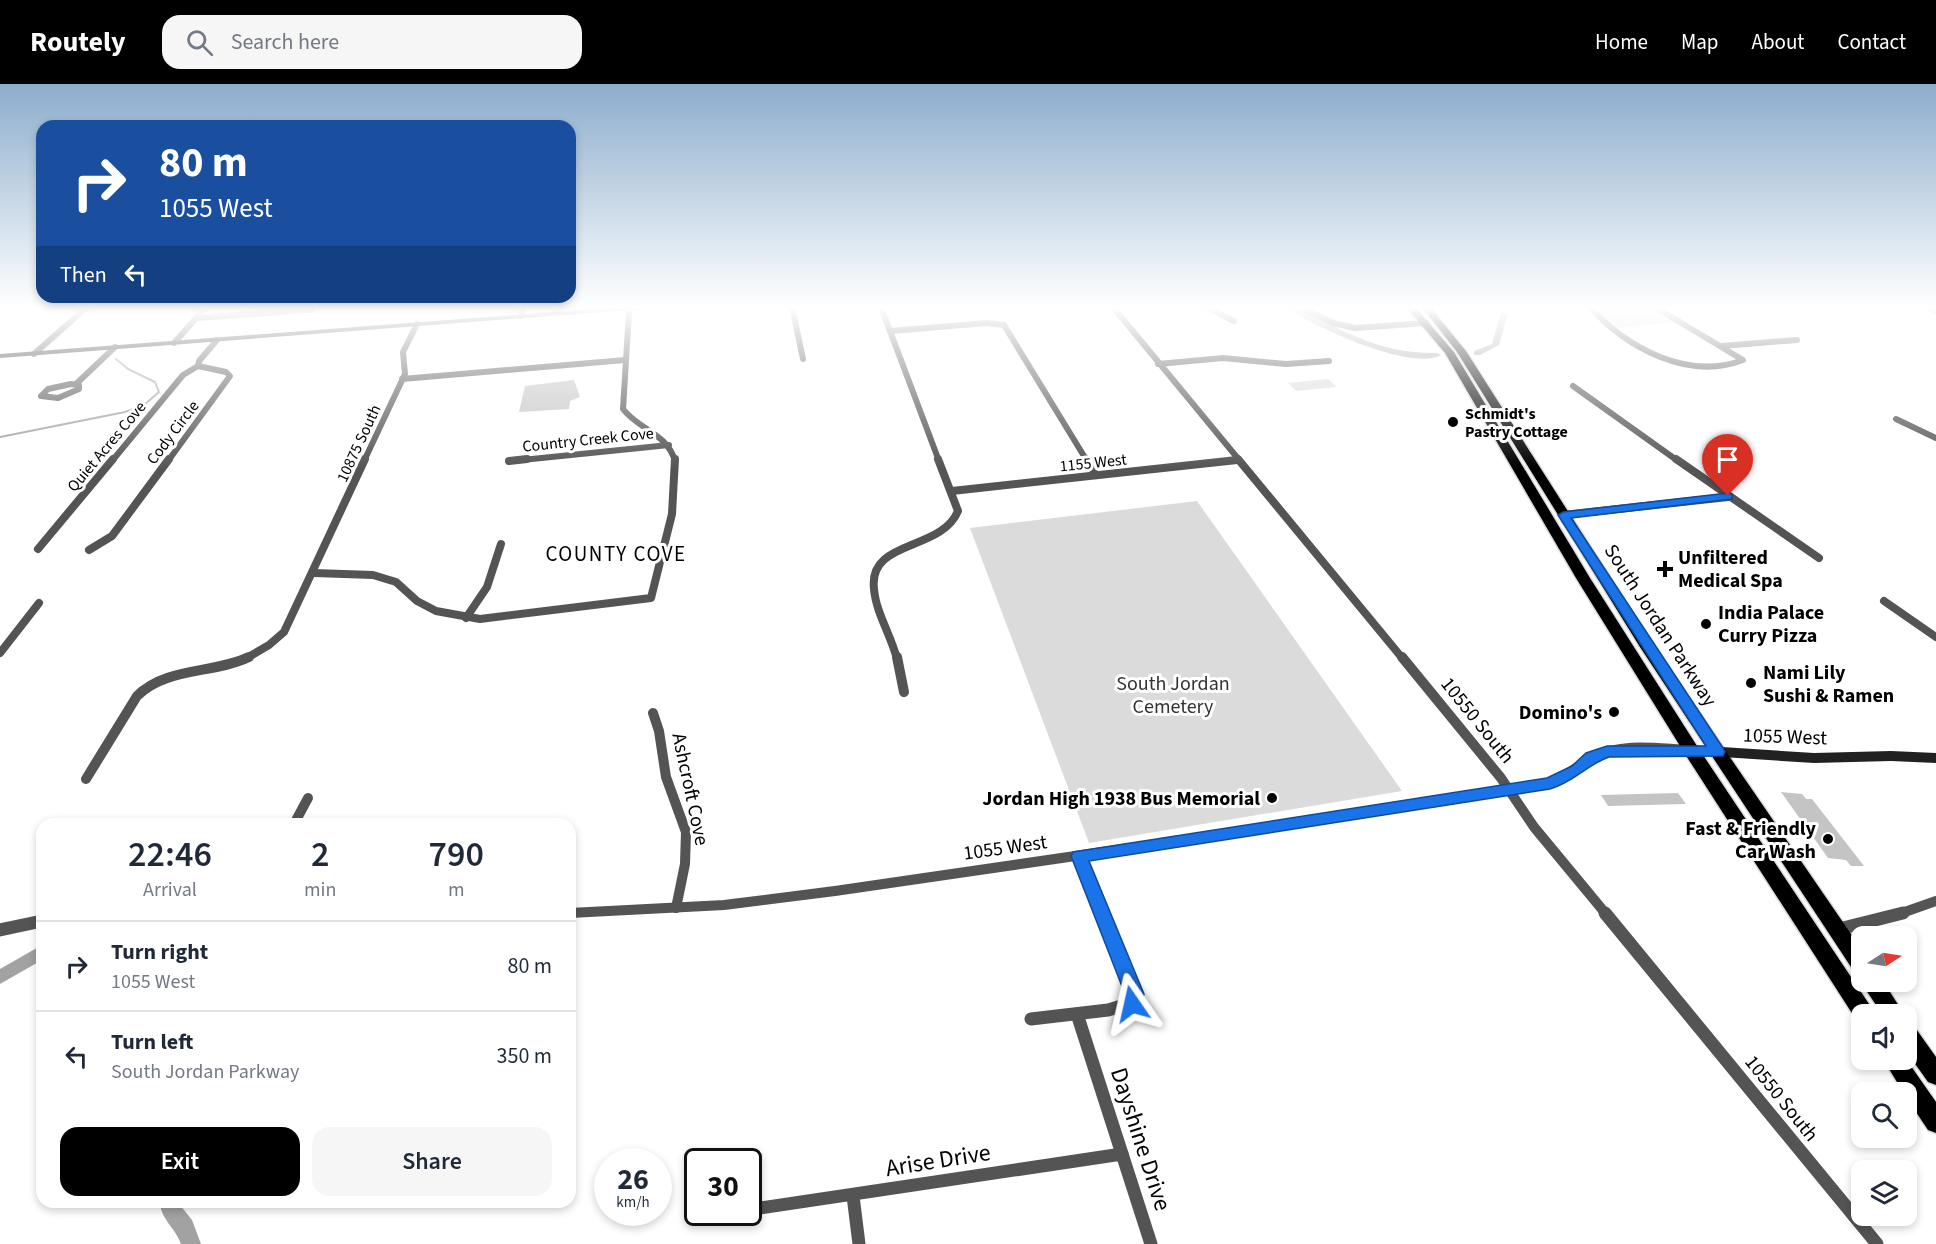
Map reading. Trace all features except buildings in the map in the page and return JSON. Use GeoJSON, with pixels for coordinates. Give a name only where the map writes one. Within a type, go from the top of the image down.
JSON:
{"type":"FeatureCollection","features":[{"type":"Feature","properties":{"kind":"main road","name":"South Jordan Parkway"},"geometry":{"type":"LineString","coordinates":[[1455,361],[1583,578],[1691,750],[1857,1004]]}},
{"type":"Feature","properties":{"kind":"main road","name":"South Jordan Parkway"},"geometry":{"type":"LineString","coordinates":[[1467,361],[1604,580],[1851,952]]}},
{"type":"Feature","properties":{"kind":"main road"},"geometry":{"type":"LineString","coordinates":[[1583,578],[1604,580]]}},
{"type":"Feature","properties":{"kind":"main road"},"geometry":{"type":"LineString","coordinates":[[1917,1048],[1936,1075]]}},
{"type":"Feature","properties":{"kind":"main road"},"geometry":{"type":"LineString","coordinates":[[1901,1070],[1936,1122]]}},
{"type":"Feature","properties":{"kind":"street"},"geometry":{"type":"LineString","coordinates":[[76,384],[79,385],[79,389],[65,396],[52,398],[41,396],[53,387],[76,384],[100,361]]}},
{"type":"Feature","properties":{"kind":"street"},"geometry":{"type":"LineString","coordinates":[[198,366],[199,361]]}},
{"type":"Feature","properties":{"kind":"street","name":"10875 South"},"geometry":{"type":"LineString","coordinates":[[86,778],[136,696],[145,687],[166,678],[232,664],[263,650],[275,641],[290,623],[402,379],[405,369],[404,361]]}},
{"type":"Feature","properties":{"kind":"street"},"geometry":{"type":"LineString","coordinates":[[402,379],[612,361]]}},
{"type":"Feature","properties":{"kind":"street"},"geometry":{"type":"LineString","coordinates":[[314,573],[359,573],[386,578],[404,588],[425,606],[466,618],[496,619],[651,598],[672,514],[675,461],[669,444],[663,437],[633,422],[623,409],[625,361]]}},
{"type":"Feature","properties":{"kind":"street"},"geometry":{"type":"LineString","coordinates":[[902,361],[958,511],[954,522],[939,534],[888,556],[876,571],[874,579],[880,613],[890,635],[904,692]]}},
{"type":"Feature","properties":{"kind":"street"},"geometry":{"type":"LineString","coordinates":[[1027,361],[1096,475]]}},
{"type":"Feature","properties":{"kind":"street","name":"10550 South"},"geometry":{"type":"LineString","coordinates":[[1156,361],[1511,790],[1534,827],[1877,1244]]}},
{"type":"Feature","properties":{"kind":"street"},"geometry":{"type":"LineString","coordinates":[[1158,364],[1189,361]]}},
{"type":"Feature","properties":{"kind":"street"},"geometry":{"type":"LineString","coordinates":[[1256,361],[1286,364],[1329,362]]}},
{"type":"Feature","properties":{"kind":"street"},"geometry":{"type":"LineString","coordinates":[[1670,361],[1677,365],[1694,367],[1735,361]]}},
{"type":"Feature","properties":{"kind":"street","name":"Quiet Acres Cove"},"geometry":{"type":"LineString","coordinates":[[38,549],[183,375],[198,366]]}},
{"type":"Feature","properties":{"kind":"street","name":"Cody Circle"},"geometry":{"type":"LineString","coordinates":[[89,550],[112,536],[230,376],[226,372],[198,366]]}},
{"type":"Feature","properties":{"kind":"street"},"geometry":{"type":"LineString","coordinates":[[1573,386],[1819,558]]}},
{"type":"Feature","properties":{"kind":"street"},"geometry":{"type":"LineString","coordinates":[[1896,419],[1936,438]]}},
{"type":"Feature","properties":{"kind":"street","name":"Country Creek Cove"},"geometry":{"type":"LineString","coordinates":[[509,461],[669,444]]}},
{"type":"Feature","properties":{"kind":"street","name":"1155 West"},"geometry":{"type":"LineString","coordinates":[[952,491],[1237,459]]}},
{"type":"Feature","properties":{"kind":"street"},"geometry":{"type":"LineString","coordinates":[[1563,515],[1728,496]]}},
{"type":"Feature","properties":{"kind":"street"},"geometry":{"type":"LineString","coordinates":[[466,618],[487,587],[501,544]]}},
{"type":"Feature","properties":{"kind":"street"},"geometry":{"type":"LineString","coordinates":[[1884,601],[1936,637]]}},
{"type":"Feature","properties":{"kind":"street"},"geometry":{"type":"LineString","coordinates":[[0,653],[39,603]]}},
{"type":"Feature","properties":{"kind":"street","name":"Ashcroft Cove"},"geometry":{"type":"LineString","coordinates":[[653,713],[662,732],[666,777],[684,823],[687,842],[686,863],[676,908]]}},
{"type":"Feature","properties":{"kind":"street","name":"1055 West"},"geometry":{"type":"LineString","coordinates":[[576,913],[676,908],[835,891],[1511,790],[1554,782],[1578,770],[1592,757],[1607,752],[1691,750],[1814,758],[1891,756],[1936,758]]}},
{"type":"Feature","properties":{"kind":"street"},"geometry":{"type":"LineString","coordinates":[[297,818],[308,798]]}},
{"type":"Feature","properties":{"kind":"street"},"geometry":{"type":"LineString","coordinates":[[1031,1019],[1077,1014],[1132,1004],[1134,994],[1079,856]]}},
{"type":"Feature","properties":{"kind":"street"},"geometry":{"type":"LineString","coordinates":[[1838,933],[1936,901]]}},
{"type":"Feature","properties":{"kind":"street"},"geometry":{"type":"LineString","coordinates":[[0,930],[36,922]]}},
{"type":"Feature","properties":{"kind":"street","name":"Dayshine Drive"},"geometry":{"type":"LineString","coordinates":[[1077,1014],[1151,1244]]}},
{"type":"Feature","properties":{"kind":"street","name":"Arise Drive"},"geometry":{"type":"LineString","coordinates":[[762,1208],[853,1196],[1122,1154]]}},
{"type":"Feature","properties":{"kind":"street"},"geometry":{"type":"LineString","coordinates":[[853,1196],[859,1244]]}},
{"type":"Feature","properties":{"kind":"green space"},"geometry":{"type":"Polygon","coordinates":[[[1328,379],[1337,387],[1296,391],[1288,383],[1328,379]]]}},
{"type":"Feature","properties":{"kind":"green space","name":"South Jordan Cemetery"},"geometry":{"type":"Polygon","coordinates":[[[1197,501],[1402,791],[1089,843],[970,528],[1197,501]]]}},
{"type":"Feature","properties":{"kind":"waterway"},"geometry":{"type":"LineString","coordinates":[[0,437],[125,412],[144,405],[159,392],[155,382],[128,369],[119,361]]}},
{"type":"Feature","properties":{"kind":"waterway"},"geometry":{"type":"LineString","coordinates":[[0,977],[36,956]]}},
{"type":"Feature","properties":{"kind":"waterway"},"geometry":{"type":"LineString","coordinates":[[170,1208],[185,1227],[191,1244]]}},
{"type":"Feature","properties":{"kind":"place","name":"Schmidt's Pastry Cottage"},"geometry":{"type":"Point","coordinates":[1453,422]}},
{"type":"Feature","properties":{"kind":"place","name":"Unfiltered Medical Spa"},"geometry":{"type":"Point","coordinates":[1665,569]}},
{"type":"Feature","properties":{"kind":"place","name":"India Palace Curry Pizza"},"geometry":{"type":"Point","coordinates":[1706,624]}},
{"type":"Feature","properties":{"kind":"place","name":"Nami Lily Sushi & Ramen"},"geometry":{"type":"Point","coordinates":[1751,683]}},
{"type":"Feature","properties":{"kind":"place","name":"Domino's"},"geometry":{"type":"Point","coordinates":[1614,712]}},
{"type":"Feature","properties":{"kind":"place","name":"Jordan High 1938 Bus Memorial"},"geometry":{"type":"Point","coordinates":[1272,798]}},
{"type":"Feature","properties":{"kind":"place","name":"Fast & Friendly Car Wash"},"geometry":{"type":"Point","coordinates":[1828,839]}},
{"type":"Feature","properties":{"kind":"district","name":"COUNTY COVE"},"geometry":{"type":"Point","coordinates":[616,554]}},
{"type":"Feature","properties":{"kind":"route"},"geometry":{"type":"LineString","coordinates":[[1132,1004],[1134,994],[1079,856],[1550,783],[1567,777],[1592,757],[1607,752],[1624,750],[1717,752],[1563,515],[1728,496]]}}]}
